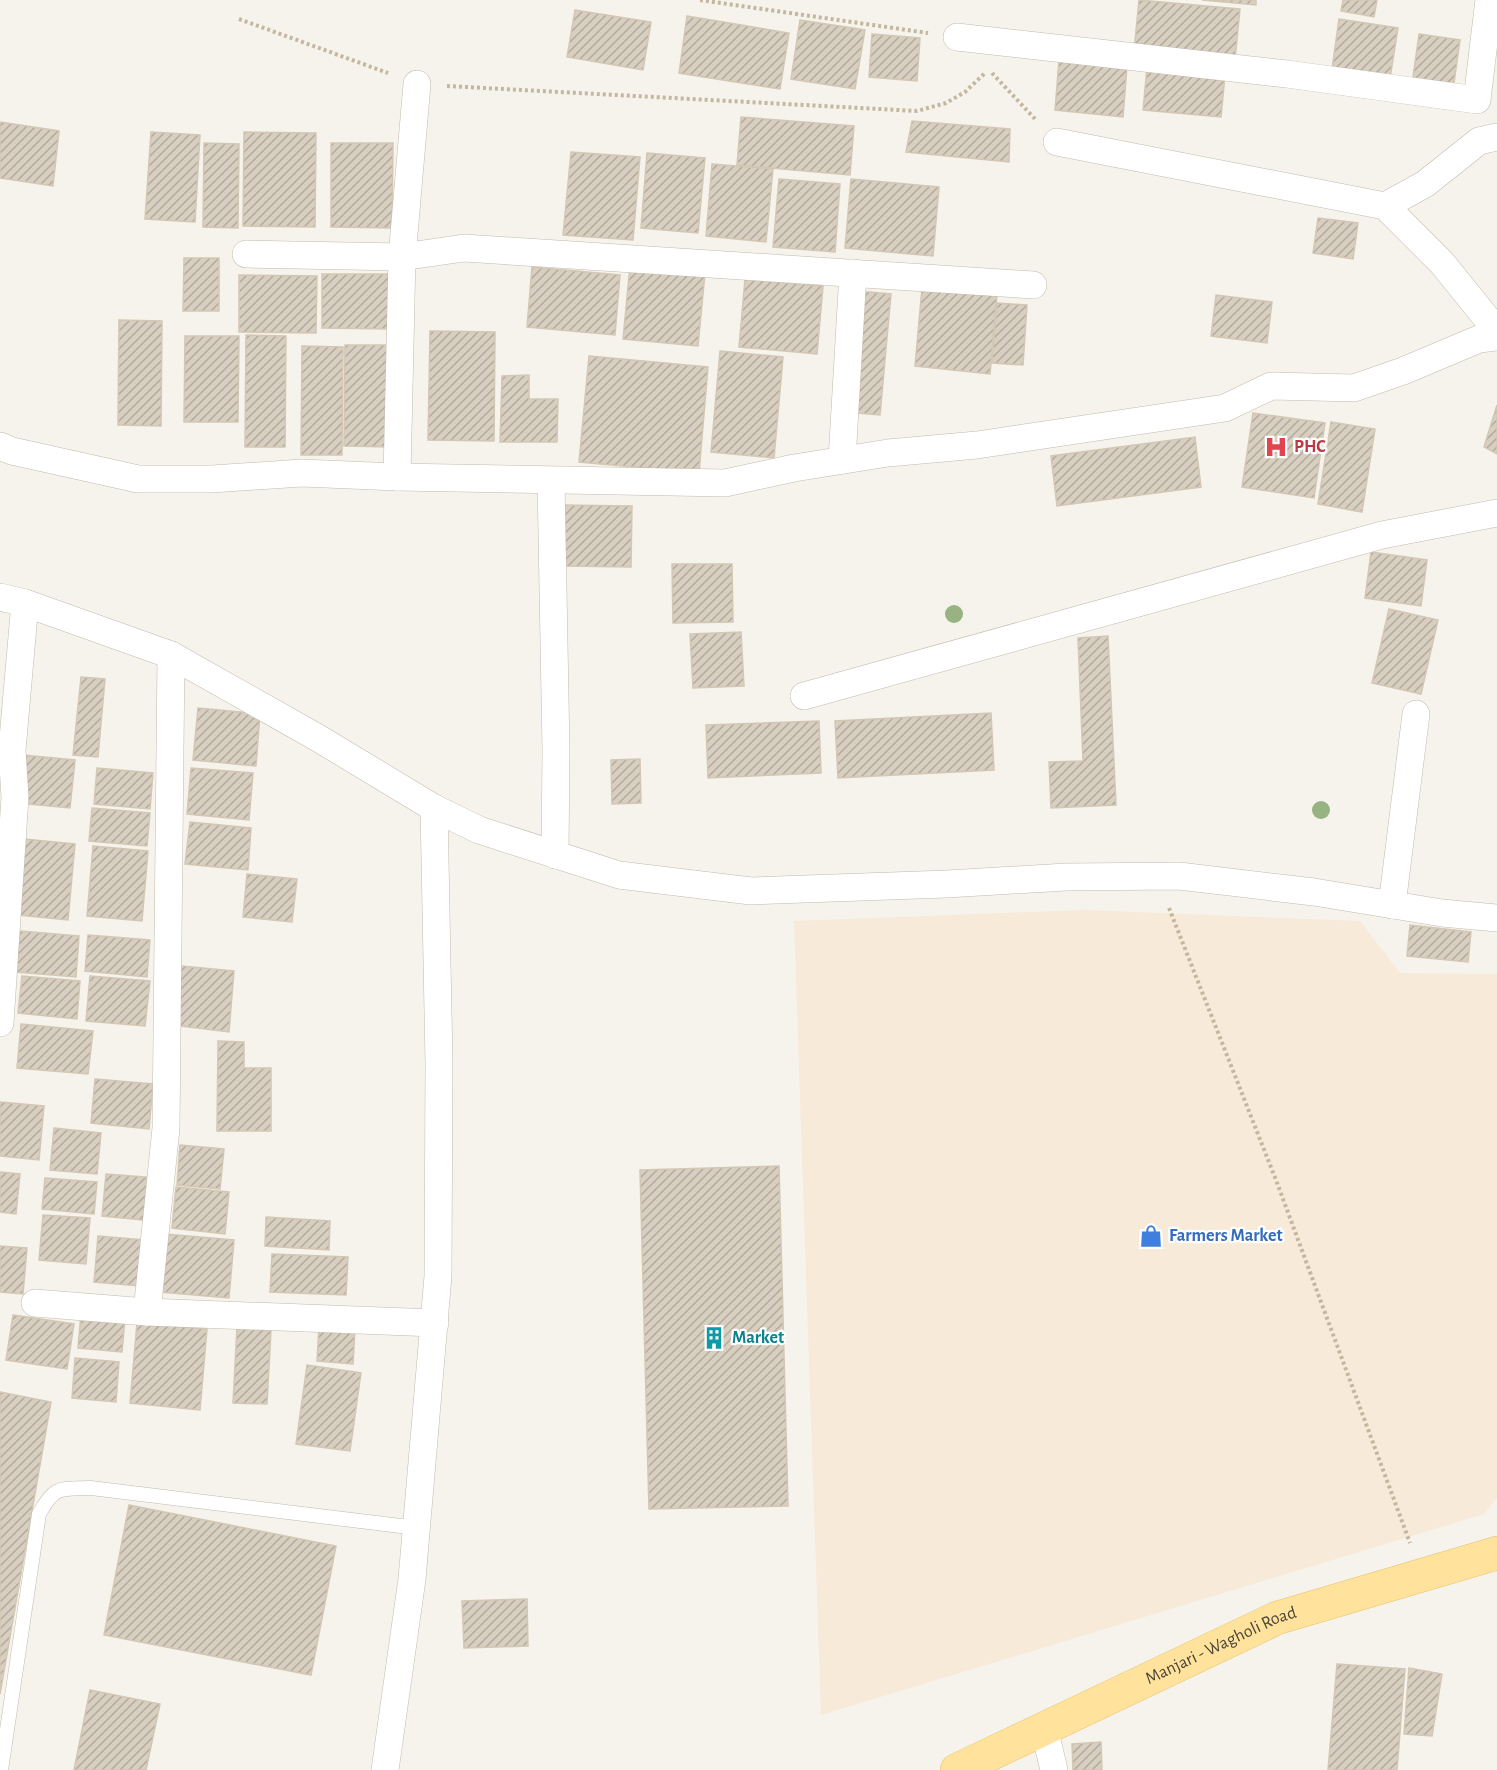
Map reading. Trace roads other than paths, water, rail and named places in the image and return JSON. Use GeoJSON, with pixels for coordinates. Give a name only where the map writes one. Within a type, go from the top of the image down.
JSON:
{"type":"FeatureCollection","features":[{"type":"Feature","properties":{"kind":"main road","name":"Manjari - Wagholi Road"},"geometry":{"type":"LineString","coordinates":[[957,1770],[1277,1618],[1497,1552]]}},
{"type":"Feature","properties":{"kind":"street"},"geometry":{"type":"LineString","coordinates":[[957,37],[1287,74],[1477,100],[1489,0]]}},
{"type":"Feature","properties":{"kind":"street"},"geometry":{"type":"LineString","coordinates":[[397,477],[402,257],[417,84]]}},
{"type":"Feature","properties":{"kind":"street"},"geometry":{"type":"LineString","coordinates":[[1385,206],[1425,184],[1479,141],[1497,137]]}},
{"type":"Feature","properties":{"kind":"street"},"geometry":{"type":"LineString","coordinates":[[1057,142],[1385,206],[1442,263],[1497,331]]}},
{"type":"Feature","properties":{"kind":"street"},"geometry":{"type":"LineString","coordinates":[[246,255],[402,257],[464,248],[1033,285]]}},
{"type":"Feature","properties":{"kind":"street"},"geometry":{"type":"LineString","coordinates":[[842,460],[853,273]]}},
{"type":"Feature","properties":{"kind":"street"},"geometry":{"type":"LineString","coordinates":[[0,446],[12,451],[138,479],[212,479],[302,473],[551,481],[724,483],[888,453],[977,445],[1225,408],[1271,386],[1354,388],[1479,339],[1497,337]]}},
{"type":"Feature","properties":{"kind":"street"},"geometry":{"type":"LineString","coordinates":[[551,481],[556,750],[555,855]]}},
{"type":"Feature","properties":{"kind":"street"},"geometry":{"type":"LineString","coordinates":[[804,696],[1383,535],[1497,513]]}},
{"type":"Feature","properties":{"kind":"street"},"geometry":{"type":"LineString","coordinates":[[0,1023],[15,797],[12,750],[13,600],[171,655],[318,738],[434,808],[479,830],[619,875],[750,891],[1066,878],[1179,876],[1314,892],[1442,914],[1497,918]]}},
{"type":"Feature","properties":{"kind":"street"},"geometry":{"type":"LineString","coordinates":[[147,1312],[166,1128],[171,655]]}},
{"type":"Feature","properties":{"kind":"street"},"geometry":{"type":"LineString","coordinates":[[1392,905],[1416,714]]}},
{"type":"Feature","properties":{"kind":"street"},"geometry":{"type":"LineString","coordinates":[[385,1770],[412,1579],[438,1276],[439,1063],[434,808]]}},
{"type":"Feature","properties":{"kind":"street"},"geometry":{"type":"LineString","coordinates":[[36,1303],[147,1312],[435,1323]]}},
{"type":"Feature","properties":{"kind":"street"},"geometry":{"type":"LineString","coordinates":[[1044,1728],[1054,1770]]}},
{"type":"Feature","properties":{"kind":"lane"},"geometry":{"type":"LineString","coordinates":[[1,1770],[39,1514],[49,1497],[62,1489],[91,1488],[417,1528]]}},
{"type":"Feature","properties":{"kind":"place","name":"PHC"},"geometry":{"type":"Point","coordinates":[1276,447]}},
{"type":"Feature","properties":{"kind":"place","name":"Farmers Market"},"geometry":{"type":"Point","coordinates":[1151,1236]}},
{"type":"Feature","properties":{"kind":"place","name":"Market"},"geometry":{"type":"Point","coordinates":[714,1338]}}]}
